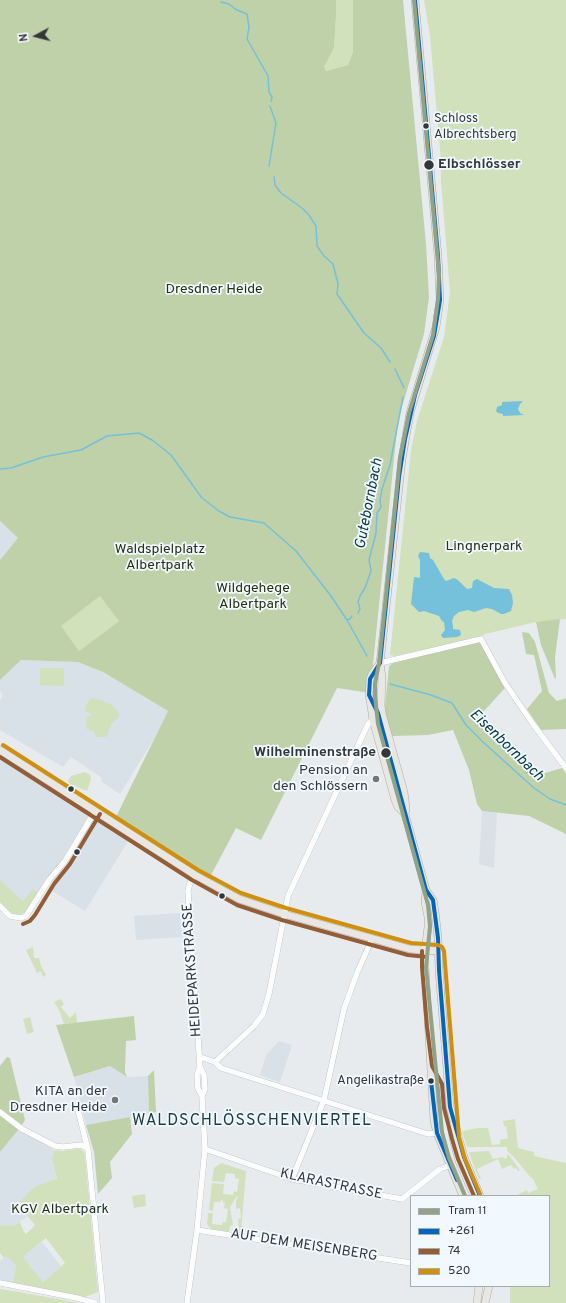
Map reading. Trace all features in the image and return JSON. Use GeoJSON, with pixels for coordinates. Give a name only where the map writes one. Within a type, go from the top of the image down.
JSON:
{"type":"FeatureCollection","features":[{"type":"Feature","properties":{"kind":"main road"},"geometry":{"type":"LineString","coordinates":[[415,0],[439,262],[440,300],[434,336],[415,395],[405,439],[399,477],[380,663],[382,678],[381,697],[382,713],[404,792],[406,808],[405,814],[426,890],[433,900],[438,938],[453,1138],[457,1155],[474,1195]]}},
{"type":"Feature","properties":{"kind":"main road"},"geometry":{"type":"LineString","coordinates":[[380,663],[372,674],[370,686],[369,695],[373,720],[395,800],[398,807],[405,814]]}},
{"type":"Feature","properties":{"kind":"main road"},"geometry":{"type":"LineString","coordinates":[[0,750],[195,875],[239,899],[284,914],[372,939],[414,950],[438,952]]}},
{"type":"Feature","properties":{"kind":"main road"},"geometry":{"type":"LineString","coordinates":[[426,890],[425,902],[428,927],[425,967],[434,1118],[437,1133],[463,1195]]}},
{"type":"Feature","properties":{"kind":"main road"},"geometry":{"type":"LineString","coordinates":[[450,1107],[464,1157],[480,1195]]}},
{"type":"Feature","properties":{"kind":"main road"},"geometry":{"type":"LineString","coordinates":[[477,1303],[479,1287]]}},
{"type":"Feature","properties":{"kind":"main road"},"geometry":{"type":"LineString","coordinates":[[485,1303],[489,1287]]}},
{"type":"Feature","properties":{"kind":"street"},"geometry":{"type":"LineString","coordinates":[[380,663],[481,639],[505,683],[532,724],[566,768]]}},
{"type":"Feature","properties":{"kind":"street"},"geometry":{"type":"LineString","coordinates":[[215,1062],[254,1026],[263,1014],[269,994],[288,896],[368,724],[382,713]]}},
{"type":"Feature","properties":{"kind":"street"},"geometry":{"type":"LineString","coordinates":[[0,906],[10,916],[21,918],[26,916],[49,880],[65,861],[95,811]]}},
{"type":"Feature","properties":{"kind":"street","name":"HEIDEPARKSTRASSE"},"geometry":{"type":"LineString","coordinates":[[187,1303],[197,1230],[205,1149],[202,1096],[198,1089],[197,1075],[200,1067],[200,1057],[188,891],[190,883],[195,875]]}},
{"type":"Feature","properties":{"kind":"street"},"geometry":{"type":"LineString","coordinates":[[292,1179],[324,1100],[344,1009],[357,973],[372,939]]}},
{"type":"Feature","properties":{"kind":"street"},"geometry":{"type":"LineString","coordinates":[[200,1057],[215,1062],[221,1068],[428,1134],[437,1133]]}},
{"type":"Feature","properties":{"kind":"street"},"geometry":{"type":"LineString","coordinates":[[78,1110],[87,1148],[103,1303]]}},
{"type":"Feature","properties":{"kind":"street"},"geometry":{"type":"LineString","coordinates":[[0,1112],[22,1129],[55,1146],[63,1147],[81,1145],[87,1148]]}},
{"type":"Feature","properties":{"kind":"street","name":"KLARASTRASSE"},"geometry":{"type":"LineString","coordinates":[[205,1149],[292,1179],[402,1199],[440,1169],[450,1165]]}},
{"type":"Feature","properties":{"kind":"street","name":"AUF DEM MEISENBERG"},"geometry":{"type":"LineString","coordinates":[[197,1230],[410,1263]]}},
{"type":"Feature","properties":{"kind":"street"},"geometry":{"type":"LineString","coordinates":[[0,1284],[77,1298],[95,1303]]}},
{"type":"Feature","properties":{"kind":"shaded area"},"geometry":{"type":"Polygon","coordinates":[[[0,521],[19,538],[0,560],[0,521]]]}},
{"type":"Feature","properties":{"kind":"shaded area"},"geometry":{"type":"Polygon","coordinates":[[[21,660],[78,662],[103,672],[168,711],[155,737],[120,794],[102,782],[101,777],[71,757],[63,767],[0,730],[0,700],[3,695],[0,691],[0,680],[21,660]]]}},
{"type":"Feature","properties":{"kind":"shaded area"},"geometry":{"type":"Polygon","coordinates":[[[0,755],[89,812],[89,816],[63,859],[51,873],[38,893],[23,901],[0,880],[0,755]]]}},
{"type":"Feature","properties":{"kind":"shaded area"},"geometry":{"type":"Polygon","coordinates":[[[482,811],[497,813],[494,868],[479,864],[482,811]]]}},
{"type":"Feature","properties":{"kind":"shaded area"},"geometry":{"type":"Polygon","coordinates":[[[96,818],[130,838],[85,911],[49,889],[53,882],[52,879],[67,863],[91,822],[96,818]]]}},
{"type":"Feature","properties":{"kind":"shaded area"},"geometry":{"type":"Polygon","coordinates":[[[180,913],[182,937],[136,940],[134,916],[180,913]]]}},
{"type":"Feature","properties":{"kind":"shaded area"},"geometry":{"type":"Polygon","coordinates":[[[279,1041],[292,1045],[280,1082],[260,1075],[266,1055],[279,1041]]]}},
{"type":"Feature","properties":{"kind":"shaded area","name":"KITA an der Dresdner Heide"},"geometry":{"type":"Polygon","coordinates":[[[110,1066],[127,1077],[148,1076],[149,1114],[86,1125],[74,1077],[110,1066]]]}},
{"type":"Feature","properties":{"kind":"shaded area"},"geometry":{"type":"Polygon","coordinates":[[[19,1129],[54,1150],[52,1159],[57,1180],[34,1187],[19,1204],[28,1216],[13,1226],[0,1225],[0,1152],[19,1129]]]}},
{"type":"Feature","properties":{"kind":"shaded area"},"geometry":{"type":"Polygon","coordinates":[[[42,1242],[61,1266],[43,1282],[23,1257],[42,1242]]]}},
{"type":"Feature","properties":{"kind":"shaded area"},"geometry":{"type":"Polygon","coordinates":[[[6,1256],[16,1265],[13,1284],[0,1281],[0,1261],[6,1256]]]}},
{"type":"Feature","properties":{"kind":"green space","name":"Dresdner Heide"},"geometry":{"type":"Polygon","coordinates":[[[0,0],[336,0],[334,48],[324,67],[326,71],[348,65],[353,52],[353,0],[403,0],[426,244],[429,297],[424,334],[398,420],[370,693],[337,688],[261,840],[236,828],[209,879],[115,819],[168,711],[103,672],[78,662],[21,660],[0,680],[0,560],[18,538],[0,521],[0,0]],[[100,596],[61,626],[79,651],[119,621],[100,596]]]}},
{"type":"Feature","properties":{"kind":"green space"},"geometry":{"type":"Polygon","coordinates":[[[336,0],[353,0],[353,52],[348,65],[326,71],[324,67],[334,48],[336,0]]]}},
{"type":"Feature","properties":{"kind":"green space","name":"Lingnerpark"},"geometry":{"type":"Polygon","coordinates":[[[424,0],[566,0],[566,619],[536,622],[485,634],[479,638],[395,656],[390,655],[411,450],[417,421],[444,337],[450,292],[441,181],[441,161],[430,36],[424,0]]]}},
{"type":"Feature","properties":{"kind":"green space"},"geometry":{"type":"Polygon","coordinates":[[[188,569],[79,651],[60,626],[100,596],[113,612],[188,569]]]}},
{"type":"Feature","properties":{"kind":"green space"},"geometry":{"type":"Polygon","coordinates":[[[560,619],[555,657],[555,679],[541,645],[536,622],[560,619]]]}},
{"type":"Feature","properties":{"kind":"green space"},"geometry":{"type":"Polygon","coordinates":[[[522,632],[529,633],[535,642],[549,693],[557,701],[566,698],[566,729],[541,730],[527,709],[542,691],[534,655],[526,654],[522,632]]]}},
{"type":"Feature","properties":{"kind":"green space"},"geometry":{"type":"Polygon","coordinates":[[[480,642],[505,688],[484,711],[479,721],[484,730],[493,725],[513,751],[542,774],[562,768],[566,774],[566,834],[529,816],[482,811],[477,804],[469,770],[453,730],[428,735],[392,736],[385,707],[389,666],[394,662],[480,642]]]}},
{"type":"Feature","properties":{"kind":"green space"},"geometry":{"type":"Polygon","coordinates":[[[40,668],[64,668],[64,686],[40,685],[40,668]]]}},
{"type":"Feature","properties":{"kind":"green space"},"geometry":{"type":"Polygon","coordinates":[[[90,698],[98,699],[112,705],[119,713],[119,717],[112,723],[106,737],[96,737],[94,731],[86,728],[87,718],[92,714],[85,711],[90,698]]]}},
{"type":"Feature","properties":{"kind":"green space"},"geometry":{"type":"Polygon","coordinates":[[[85,772],[90,775],[91,779],[87,791],[70,784],[68,781],[71,776],[85,772]]]}},
{"type":"Feature","properties":{"kind":"green space"},"geometry":{"type":"Polygon","coordinates":[[[0,880],[23,901],[33,889],[38,893],[26,912],[22,914],[13,914],[8,912],[0,902],[0,880]]]}},
{"type":"Feature","properties":{"kind":"green space"},"geometry":{"type":"Polygon","coordinates":[[[33,947],[34,958],[39,958],[46,975],[43,977],[41,971],[37,973],[26,950],[33,947]]]}},
{"type":"Feature","properties":{"kind":"green space"},"geometry":{"type":"Polygon","coordinates":[[[61,999],[64,1004],[61,1007],[70,1018],[76,1012],[77,1023],[64,1024],[59,1010],[54,1002],[61,999]]]}},
{"type":"Feature","properties":{"kind":"green space"},"geometry":{"type":"Polygon","coordinates":[[[134,1016],[136,1040],[126,1041],[125,1072],[127,1077],[110,1066],[74,1077],[56,1025],[134,1016]]]}},
{"type":"Feature","properties":{"kind":"green space"},"geometry":{"type":"Polygon","coordinates":[[[30,1017],[34,1032],[27,1034],[23,1019],[30,1017]]]}},
{"type":"Feature","properties":{"kind":"green space"},"geometry":{"type":"Polygon","coordinates":[[[7,1057],[10,1058],[25,1120],[22,1125],[0,1109],[0,1066],[7,1057]]]}},
{"type":"Feature","properties":{"kind":"green space"},"geometry":{"type":"Polygon","coordinates":[[[154,1070],[156,1112],[149,1114],[148,1076],[154,1070]]]}},
{"type":"Feature","properties":{"kind":"green space"},"geometry":{"type":"Polygon","coordinates":[[[0,1115],[19,1129],[0,1152],[0,1115]]]}},
{"type":"Feature","properties":{"kind":"green space"},"geometry":{"type":"Polygon","coordinates":[[[130,1117],[132,1134],[110,1162],[112,1178],[98,1194],[94,1152],[86,1125],[130,1117]]]}},
{"type":"Feature","properties":{"kind":"green space"},"geometry":{"type":"Polygon","coordinates":[[[515,1119],[518,1148],[534,1152],[534,1156],[566,1163],[566,1303],[510,1303],[511,1287],[550,1287],[550,1195],[517,1195],[527,1190],[528,1193],[538,1189],[532,1177],[531,1178],[507,1151],[507,1147],[467,1147],[462,1131],[478,1128],[488,1128],[492,1145],[500,1144],[500,1140],[508,1138],[506,1126],[504,1126],[503,1121],[515,1119]]]}},
{"type":"Feature","properties":{"kind":"green space","name":"KGV Albertpark"},"geometry":{"type":"Polygon","coordinates":[[[80,1149],[84,1152],[85,1157],[98,1292],[85,1297],[13,1284],[16,1265],[6,1256],[4,1258],[0,1253],[0,1225],[13,1226],[20,1222],[26,1234],[35,1225],[18,1204],[34,1187],[57,1179],[52,1159],[54,1150],[62,1151],[80,1149]],[[46,1238],[23,1257],[43,1282],[65,1263],[46,1238]]]}},
{"type":"Feature","properties":{"kind":"green space"},"geometry":{"type":"Polygon","coordinates":[[[489,1151],[493,1159],[503,1157],[505,1159],[507,1158],[507,1154],[509,1155],[520,1170],[518,1171],[516,1168],[514,1169],[511,1165],[502,1169],[498,1159],[477,1169],[481,1179],[479,1179],[469,1153],[489,1151]]]}},
{"type":"Feature","properties":{"kind":"green space"},"geometry":{"type":"Polygon","coordinates":[[[221,1163],[246,1171],[241,1233],[239,1233],[238,1219],[241,1218],[240,1208],[236,1209],[237,1196],[230,1207],[233,1225],[230,1226],[229,1232],[211,1229],[207,1224],[208,1213],[213,1213],[212,1224],[222,1225],[223,1222],[226,1222],[228,1209],[224,1208],[225,1203],[223,1203],[223,1200],[220,1202],[214,1202],[213,1211],[209,1210],[212,1183],[224,1184],[223,1194],[233,1195],[234,1191],[237,1192],[239,1179],[235,1178],[235,1174],[226,1173],[224,1182],[212,1181],[214,1168],[221,1163]]]}},
{"type":"Feature","properties":{"kind":"green space"},"geometry":{"type":"Polygon","coordinates":[[[145,1194],[146,1206],[134,1208],[132,1196],[145,1194]]]}},
{"type":"Feature","properties":{"kind":"green space"},"geometry":{"type":"Polygon","coordinates":[[[0,1289],[19,1292],[79,1303],[0,1303],[0,1289]]]}},
{"type":"Feature","properties":{"kind":"water"},"geometry":{"type":"Polygon","coordinates":[[[523,401],[518,409],[520,413],[524,415],[503,416],[503,414],[496,411],[497,407],[502,405],[502,402],[523,401]]]}},
{"type":"Feature","properties":{"kind":"water"},"geometry":{"type":"Polygon","coordinates":[[[420,552],[429,553],[430,558],[433,560],[446,581],[454,578],[467,589],[472,588],[473,581],[477,579],[494,588],[509,589],[512,595],[513,603],[511,611],[501,614],[492,609],[486,608],[474,612],[468,610],[459,612],[454,616],[452,621],[453,629],[460,630],[461,635],[457,637],[443,638],[441,635],[445,630],[444,622],[439,616],[424,611],[419,612],[411,604],[414,577],[420,578],[420,560],[418,556],[420,552]]]}},
{"type":"Feature","properties":{"kind":"waterway","name":"Gutebornbach"},"geometry":{"type":"LineString","coordinates":[[221,2],[229,4],[235,9],[247,14],[249,27],[247,39],[268,76],[269,92],[272,97],[271,101]]}},
{"type":"Feature","properties":{"kind":"waterway","name":"Gutebornbach"},"geometry":{"type":"LineString","coordinates":[[269,166],[276,123],[270,106]]}},
{"type":"Feature","properties":{"kind":"waterway","name":"Gutebornbach"},"geometry":{"type":"LineString","coordinates":[[274,177],[275,185],[281,193],[302,208],[309,215],[316,226],[317,246],[324,256],[333,264],[338,284],[337,294],[364,333],[381,348],[390,362]]}},
{"type":"Feature","properties":{"kind":"waterway","name":"Gutebornbach"},"geometry":{"type":"LineString","coordinates":[[395,369],[404,388]]}},
{"type":"Feature","properties":{"kind":"waterway","name":"Gutebornbach"},"geometry":{"type":"LineString","coordinates":[[358,613],[360,609],[358,602],[371,571],[369,560],[376,533],[377,513],[381,507],[380,501],[382,489],[390,465],[403,397]]}},
{"type":"Feature","properties":{"kind":"waterway","name":"Eisenbornbach"},"geometry":{"type":"LineString","coordinates":[[0,469],[11,468],[43,457],[81,450],[107,436],[139,433],[152,440],[171,455],[202,498],[219,511],[230,517],[264,523],[296,551],[331,596],[347,620],[367,656]]}},
{"type":"Feature","properties":{"kind":"waterway","name":"Eisenbornbach"},"geometry":{"type":"LineString","coordinates":[[347,620],[352,616]]}},
{"type":"Feature","properties":{"kind":"waterway","name":"Eisenbornbach"},"geometry":{"type":"LineString","coordinates":[[390,684],[431,695],[452,703],[466,725],[534,788],[550,799],[566,805]]}},
{"type":"Feature","properties":{"kind":"tram line","name":"11"},"geometry":{"type":"LineString","coordinates":[[414,0],[439,274],[438,299],[433,335],[409,413],[400,458],[379,663],[375,684],[375,696],[378,724],[428,905],[430,926],[426,967],[442,1132],[449,1158],[465,1195]]}},
{"type":"Feature","properties":{"kind":"transit line","name":"+261"},"geometry":{"type":"LineString","coordinates":[[415,0],[438,256],[440,300],[434,336],[415,395],[405,439],[399,477],[380,663],[370,679],[369,695],[378,713],[426,890],[433,900],[438,938],[439,970],[450,1107],[464,1157],[480,1195]]}},
{"type":"Feature","properties":{"kind":"transit line","name":"520"},"geometry":{"type":"LineString","coordinates":[[3,745],[198,870],[241,893],[286,908],[411,943],[438,945],[442,947],[444,951],[459,1137],[465,1159],[480,1194]]}},
{"type":"Feature","properties":{"kind":"transit line","name":"74"},"geometry":{"type":"LineString","coordinates":[[0,757],[192,880],[237,905],[282,920],[408,955],[427,957]]}},
{"type":"Feature","properties":{"kind":"transit line","name":"74"},"geometry":{"type":"LineString","coordinates":[[23,924],[30,921],[35,915],[54,884],[70,864],[100,814]]}},
{"type":"Feature","properties":{"kind":"transit line","name":"74"},"geometry":{"type":"LineString","coordinates":[[422,951],[427,1027],[432,1066],[442,1084],[444,1108],[452,1139],[458,1159],[474,1195]]}},
{"type":"Feature","properties":{"kind":"transit line","name":"+261"},"geometry":{"type":"LineString","coordinates":[[431,1081],[437,1133],[457,1180]]}},
{"type":"Feature","properties":{"kind":"place","name":"Schloss Albrechtsberg"},"geometry":{"type":"Point","coordinates":[426,126]}},
{"type":"Feature","properties":{"kind":"place","name":"Elbschlösser"},"geometry":{"type":"Point","coordinates":[429,165]}},
{"type":"Feature","properties":{"kind":"place","name":"Wilhelminenstraße"},"geometry":{"type":"Point","coordinates":[386,753]}},
{"type":"Feature","properties":{"kind":"place","name":"Pension an den Schlössern"},"geometry":{"type":"Point","coordinates":[376,779]}},
{"type":"Feature","properties":{"kind":"place","name":"Angelikastraße"},"geometry":{"type":"Point","coordinates":[431,1081]}},
{"type":"Feature","properties":{"kind":"place","name":"KITA an der Dresdner Heide"},"geometry":{"type":"Point","coordinates":[115,1100]}},
{"type":"Feature","properties":{"kind":"district","name":"WALDSCHLÖSSCHENVIERTEL"},"geometry":{"type":"Point","coordinates":[252,1122]}},
{"type":"Feature","properties":{"kind":"park label","name":"Waldspielplatz Albertpark"},"geometry":{"type":"Point","coordinates":[160,558]}},
{"type":"Feature","properties":{"kind":"park label","name":"Wildgehege Albertpark"},"geometry":{"type":"Point","coordinates":[253,598]}}]}
